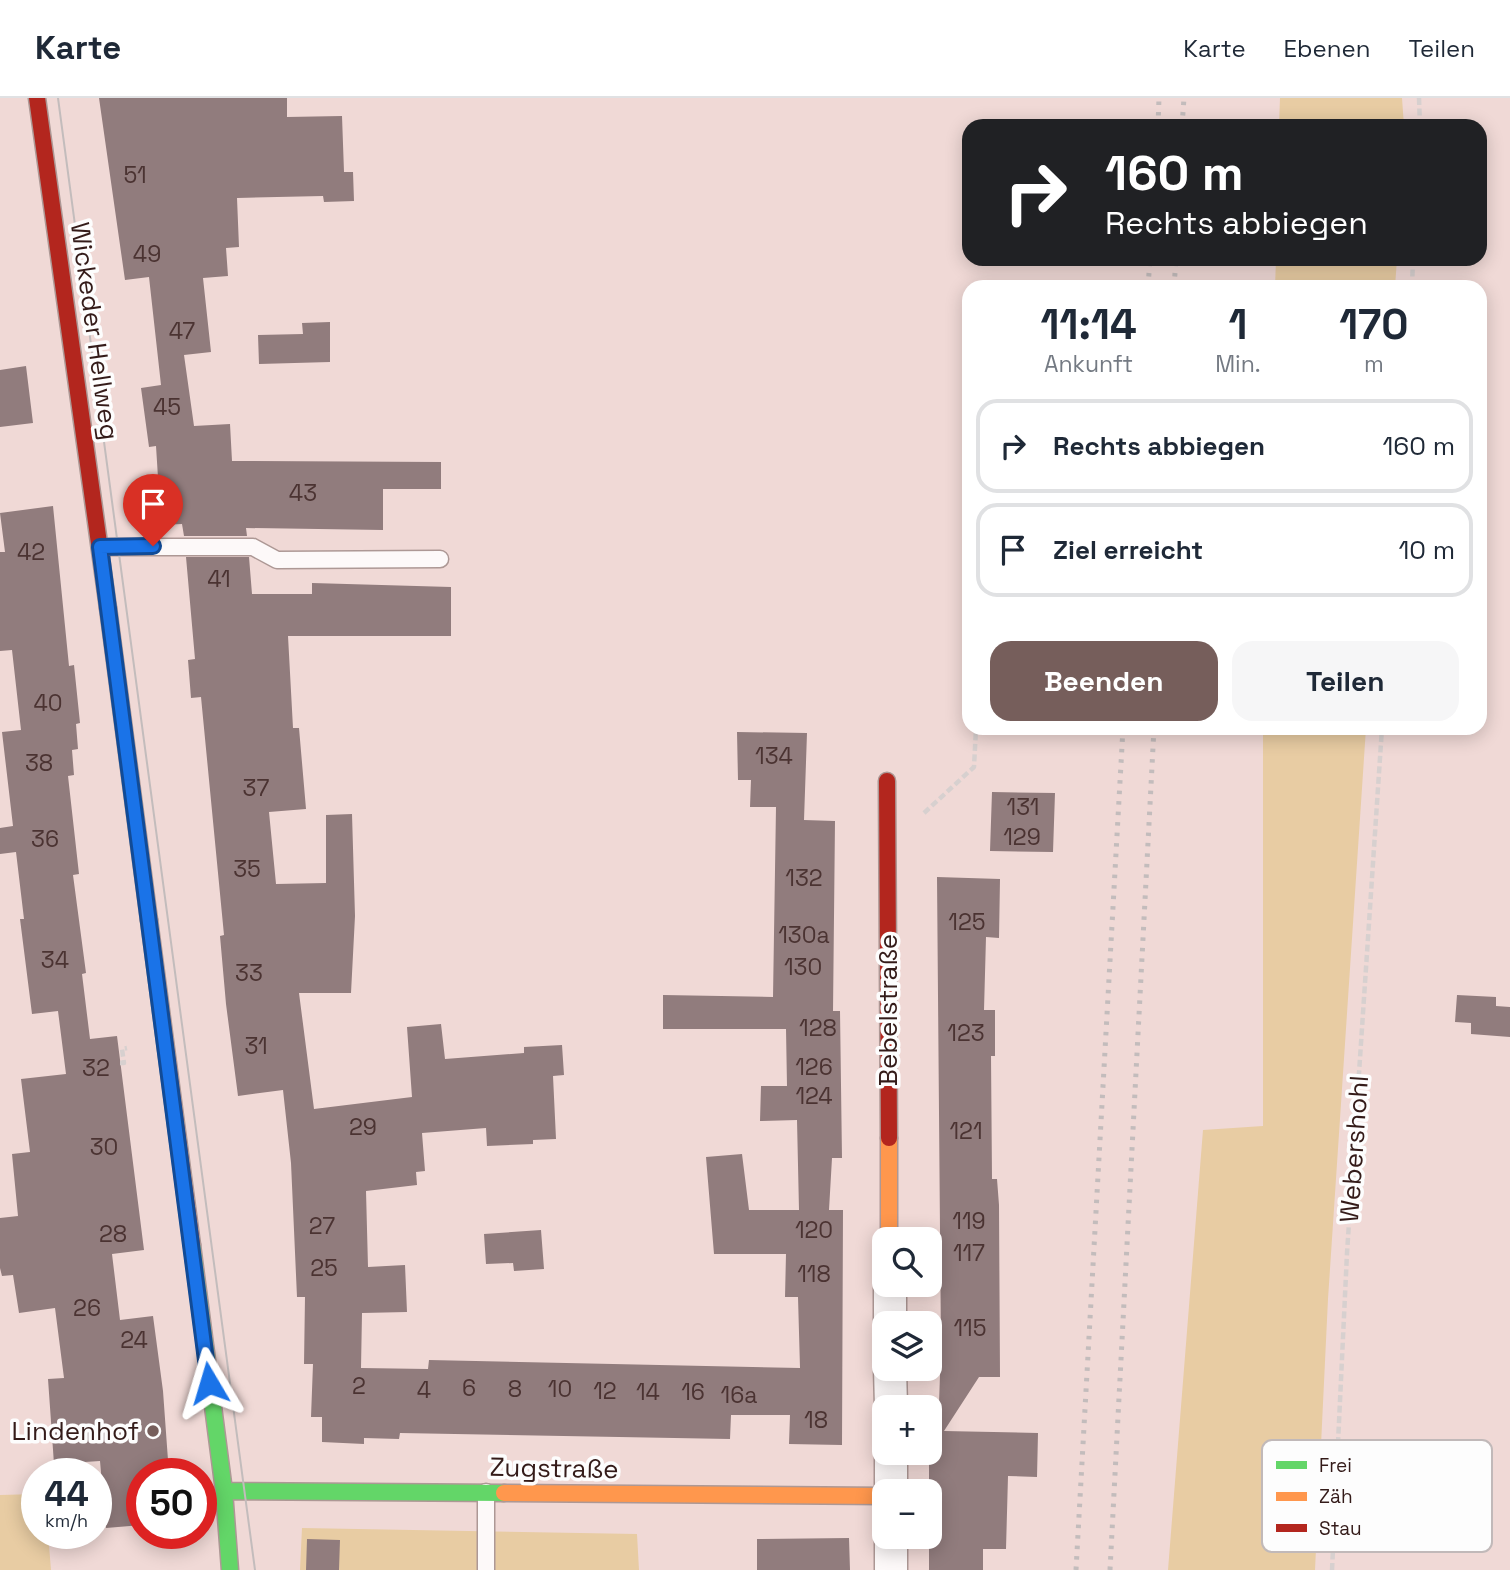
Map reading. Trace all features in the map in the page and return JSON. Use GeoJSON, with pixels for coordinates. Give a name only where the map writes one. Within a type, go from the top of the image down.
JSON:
{"type":"FeatureCollection","features":[{"type":"Feature","properties":{"kind":"main road","name":"Wickeder Hellweg"},"geometry":{"type":"LineString","coordinates":[[37,98],[100,547],[224,1491],[230,1570]]}},
{"type":"Feature","properties":{"kind":"main road","name":"Bebelstraße"},"geometry":{"type":"LineString","coordinates":[[887,781],[889,1227]]}},
{"type":"Feature","properties":{"kind":"main road","name":"Zugstraße"},"geometry":{"type":"LineString","coordinates":[[224,1491],[872,1496]]}},
{"type":"Feature","properties":{"kind":"street"},"geometry":{"type":"LineString","coordinates":[[891,1549],[891,1570]]}},
{"type":"Feature","properties":{"kind":"lane"},"geometry":{"type":"LineString","coordinates":[[100,547],[253,548],[277,560],[440,559]]}},
{"type":"Feature","properties":{"kind":"lane"},"geometry":{"type":"LineString","coordinates":[[486,1492],[486,1570]]}},
{"type":"Feature","properties":{"kind":"path"},"geometry":{"type":"LineString","coordinates":[[1419,98],[1420,119]]}},
{"type":"Feature","properties":{"kind":"path"},"geometry":{"type":"LineString","coordinates":[[887,847],[974,767],[976,735]]}},
{"type":"Feature","properties":{"kind":"path","name":"Webershohl"},"geometry":{"type":"LineString","coordinates":[[1338,1440],[1347,1253],[1382,735]]}},
{"type":"Feature","properties":{"kind":"path"},"geometry":{"type":"LineString","coordinates":[[120,1063],[124,1063],[122,1049],[127,1048]]}},
{"type":"Feature","properties":{"kind":"path","name":"Webershohl"},"geometry":{"type":"LineString","coordinates":[[1332,1570],[1333,1552]]}},
{"type":"Feature","properties":{"kind":"shaded area"},"geometry":{"type":"Polygon","coordinates":[[[1280,98],[1402,98],[1404,119],[1279,119],[1280,98]]]}},
{"type":"Feature","properties":{"kind":"shaded area"},"geometry":{"type":"Polygon","coordinates":[[[1276,266],[1396,266],[1396,280],[1275,280],[1276,266]]]}},
{"type":"Feature","properties":{"kind":"shaded area"},"geometry":{"type":"Polygon","coordinates":[[[1263,735],[1366,735],[1321,1440],[1262,1440],[1262,1552],[1316,1552],[1315,1570],[1168,1570],[1203,1130],[1263,1126],[1263,735]]]}},
{"type":"Feature","properties":{"kind":"shaded area"},"geometry":{"type":"Polygon","coordinates":[[[21,1494],[21,1549],[49,1549],[51,1570],[0,1570],[0,1495],[21,1494]]]}},
{"type":"Feature","properties":{"kind":"shaded area"},"geometry":{"type":"Polygon","coordinates":[[[302,1528],[637,1534],[639,1570],[300,1570],[302,1528]]]}},
{"type":"Feature","properties":{"kind":"building"},"geometry":{"type":"Polygon","coordinates":[[[99,98],[287,98],[287,117],[342,116],[344,172],[353,172],[354,201],[324,202],[323,196],[237,198],[239,247],[226,248],[228,276],[203,278],[211,352],[184,355],[194,426],[230,424],[232,461],[441,462],[441,489],[383,489],[383,530],[246,528],[247,536],[184,536],[182,524],[161,525],[156,446],[149,447],[141,388],[161,385],[149,277],[125,280],[99,98]]]}},
{"type":"Feature","properties":{"kind":"building"},"geometry":{"type":"Polygon","coordinates":[[[330,322],[330,362],[259,364],[258,335],[303,334],[302,323],[330,322]]]}},
{"type":"Feature","properties":{"kind":"building"},"geometry":{"type":"Polygon","coordinates":[[[26,366],[33,423],[0,427],[0,370],[26,366]]]}},
{"type":"Feature","properties":{"kind":"building"},"geometry":{"type":"Polygon","coordinates":[[[53,506],[69,666],[74,665],[80,723],[76,724],[78,749],[72,750],[74,775],[68,776],[79,874],[73,875],[86,973],[82,974],[90,1039],[117,1036],[144,1250],[112,1254],[120,1320],[153,1316],[163,1391],[168,1458],[126,1458],[126,1526],[112,1528],[112,1458],[54,1458],[48,1379],[64,1378],[55,1308],[19,1313],[13,1275],[2,1276],[0,1268],[0,1218],[18,1216],[12,1154],[30,1152],[21,1079],[66,1074],[58,1011],[32,1014],[20,919],[24,919],[16,852],[0,854],[0,828],[13,826],[2,732],[21,730],[12,650],[0,651],[0,552],[5,552],[0,513],[53,506]]]}},
{"type":"Feature","properties":{"kind":"building"},"geometry":{"type":"Polygon","coordinates":[[[186,557],[249,557],[252,594],[312,594],[312,583],[451,587],[451,636],[288,636],[293,728],[299,728],[306,809],[269,812],[276,884],[326,883],[326,815],[352,814],[355,916],[351,993],[299,993],[314,1109],[412,1097],[407,1027],[441,1024],[445,1059],[524,1053],[524,1047],[562,1045],[564,1075],[553,1076],[556,1139],[533,1140],[533,1144],[487,1146],[486,1128],[422,1133],[425,1171],[416,1172],[417,1185],[366,1191],[368,1267],[405,1265],[407,1312],[362,1313],[361,1368],[428,1369],[429,1360],[800,1368],[798,1297],[785,1297],[786,1254],[714,1254],[706,1157],[742,1154],[749,1210],[799,1210],[797,1120],[760,1121],[761,1086],[787,1086],[786,1029],[663,1029],[663,995],[773,997],[776,807],[750,807],[751,780],[738,780],[737,732],[807,733],[804,820],[835,821],[833,1011],[840,1011],[842,1158],[832,1158],[829,1210],[843,1210],[842,1445],[789,1444],[790,1415],[731,1415],[730,1439],[400,1433],[399,1439],[364,1438],[364,1444],[322,1442],[322,1417],[311,1417],[313,1364],[304,1364],[305,1297],[297,1297],[291,1163],[283,1090],[238,1096],[226,1004],[220,936],[224,935],[201,697],[191,698],[188,660],[195,659],[186,557]]]}},
{"type":"Feature","properties":{"kind":"building"},"geometry":{"type":"Polygon","coordinates":[[[992,792],[1055,793],[1053,852],[990,851],[992,792]]]}},
{"type":"Feature","properties":{"kind":"building"},"geometry":{"type":"Polygon","coordinates":[[[937,877],[1000,879],[999,938],[986,937],[984,1010],[995,1010],[995,1056],[991,1056],[992,1179],[997,1179],[999,1205],[1000,1377],[979,1377],[944,1431],[1038,1433],[1037,1477],[1008,1476],[1006,1549],[983,1549],[983,1570],[929,1570],[929,1549],[942,1549],[942,1479],[929,1479],[929,1465],[942,1465],[942,1395],[939,1395],[940,1381],[942,1381],[937,877]]]}},
{"type":"Feature","properties":{"kind":"building"},"geometry":{"type":"Polygon","coordinates":[[[1457,995],[1496,997],[1496,1006],[1510,1007],[1510,1037],[1471,1034],[1471,1023],[1455,1022],[1457,995]]]}},
{"type":"Feature","properties":{"kind":"building"},"geometry":{"type":"Polygon","coordinates":[[[541,1230],[544,1269],[514,1271],[513,1263],[486,1264],[484,1234],[541,1230]]]}},
{"type":"Feature","properties":{"kind":"building"},"geometry":{"type":"Polygon","coordinates":[[[849,1538],[850,1570],[757,1570],[757,1539],[849,1538]]]}},
{"type":"Feature","properties":{"kind":"building"},"geometry":{"type":"Polygon","coordinates":[[[307,1539],[340,1540],[339,1570],[306,1570],[307,1539]]]}},
{"type":"Feature","properties":{"kind":"tram line"},"geometry":{"type":"LineString","coordinates":[[58,98],[255,1570]]}},
{"type":"Feature","properties":{"kind":"railway"},"geometry":{"type":"LineString","coordinates":[[1158,119],[1159,98]]}},
{"type":"Feature","properties":{"kind":"railway"},"geometry":{"type":"LineString","coordinates":[[1182,119],[1184,98]]}},
{"type":"Feature","properties":{"kind":"railway"},"geometry":{"type":"LineString","coordinates":[[1148,280],[1150,266]]}},
{"type":"Feature","properties":{"kind":"railway"},"geometry":{"type":"LineString","coordinates":[[1174,280],[1176,266]]}},
{"type":"Feature","properties":{"kind":"railway"},"geometry":{"type":"LineString","coordinates":[[1076,1570],[1123,735]]}},
{"type":"Feature","properties":{"kind":"railway"},"geometry":{"type":"LineString","coordinates":[[1110,1570],[1154,735]]}},
{"type":"Feature","properties":{"kind":"traffic: fast"},"geometry":{"type":"LineString","coordinates":[[108,608],[149,920]]}},
{"type":"Feature","properties":{"kind":"traffic: fast"},"geometry":{"type":"LineString","coordinates":[[192,1245],[224,1491],[230,1570]]}},
{"type":"Feature","properties":{"kind":"traffic: fast"},"geometry":{"type":"LineString","coordinates":[[224,1491],[504,1493]]}},
{"type":"Feature","properties":{"kind":"traffic: slow"},"geometry":{"type":"LineString","coordinates":[[889,1138],[889,1227]]}},
{"type":"Feature","properties":{"kind":"traffic: slow"},"geometry":{"type":"LineString","coordinates":[[504,1493],[872,1496]]}},
{"type":"Feature","properties":{"kind":"traffic: jam"},"geometry":{"type":"LineString","coordinates":[[37,98],[108,608]]}},
{"type":"Feature","properties":{"kind":"traffic: jam"},"geometry":{"type":"LineString","coordinates":[[887,781],[889,1138]]}},
{"type":"Feature","properties":{"kind":"traffic: jam"},"geometry":{"type":"LineString","coordinates":[[149,920],[192,1245]]}},
{"type":"Feature","properties":{"kind":"place","name":"Lindenhof"},"geometry":{"type":"Point","coordinates":[153,1431]}},
{"type":"Feature","properties":{"kind":"route"},"geometry":{"type":"LineString","coordinates":[[153,546],[100,547],[209,1383]]}}]}
